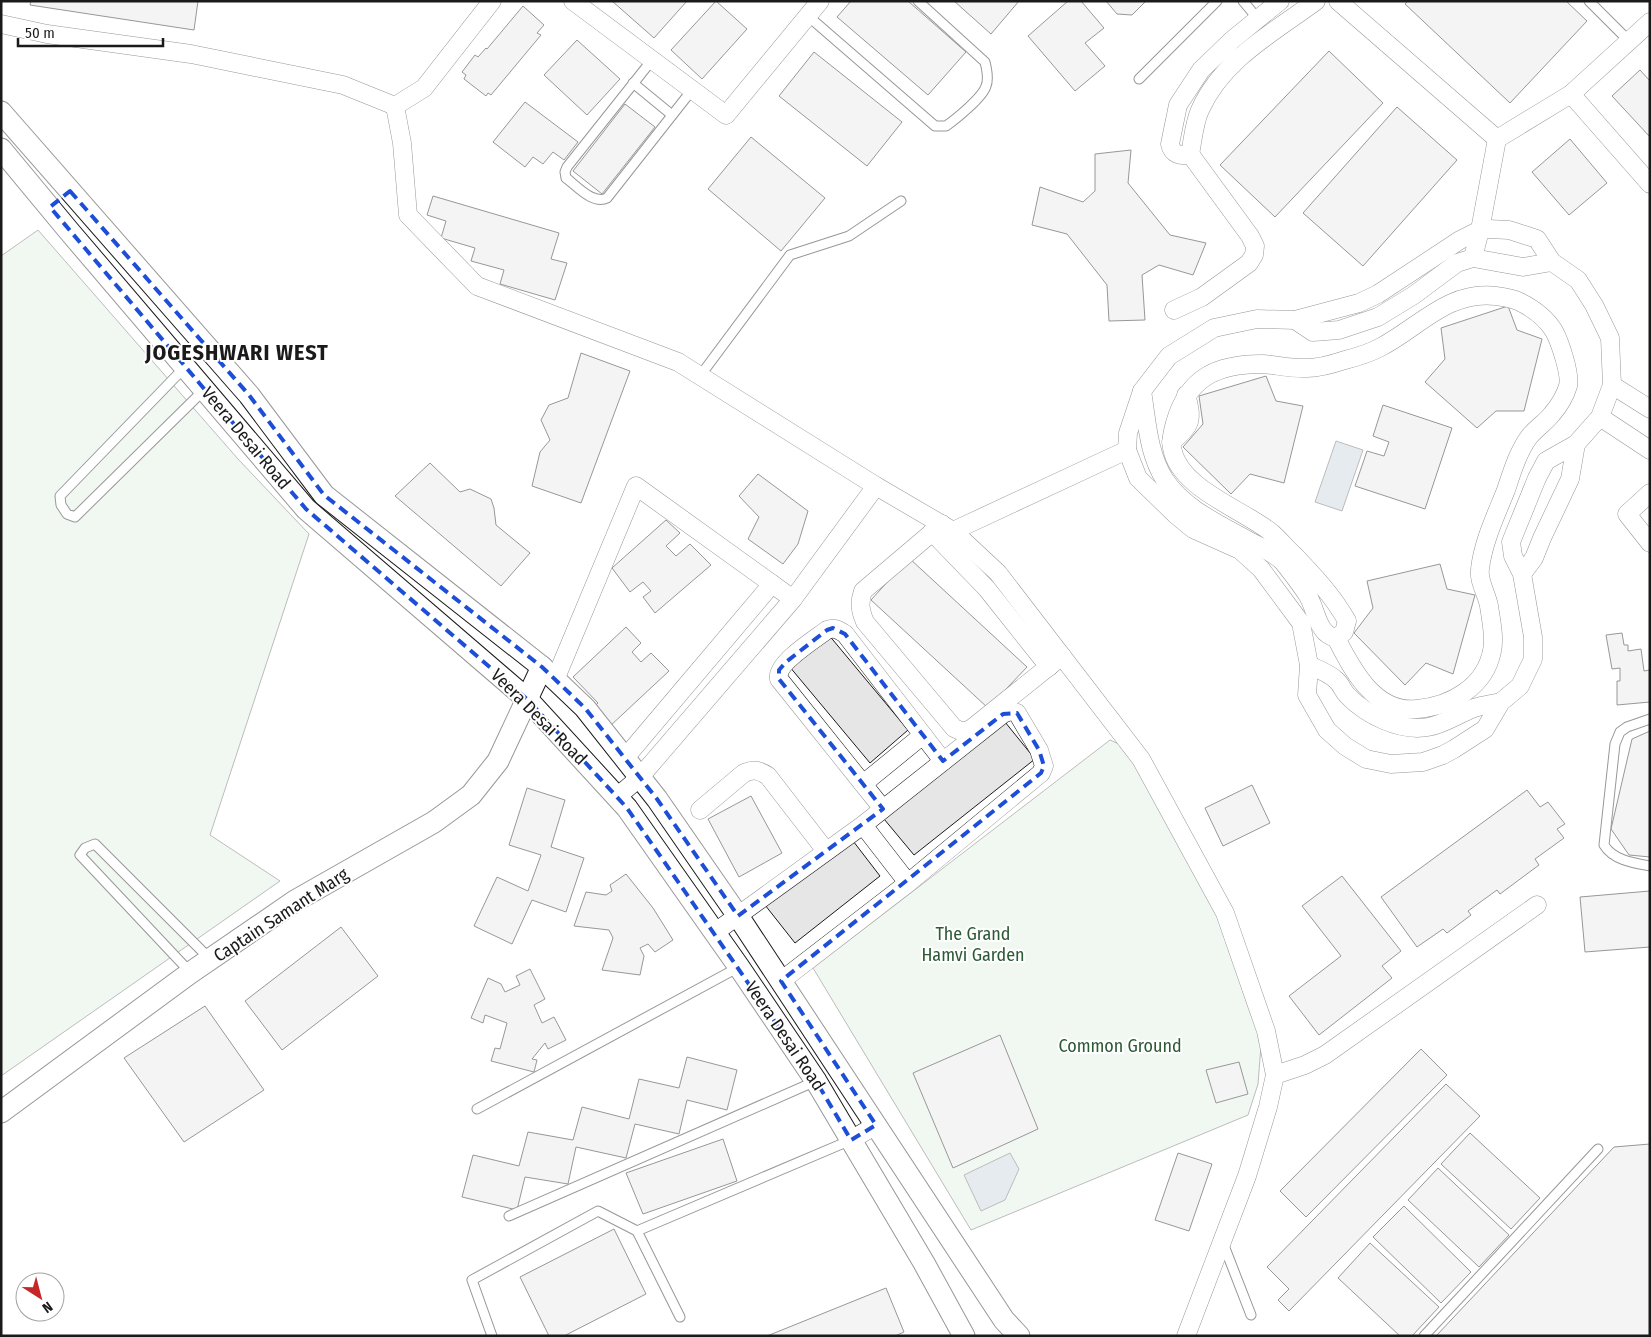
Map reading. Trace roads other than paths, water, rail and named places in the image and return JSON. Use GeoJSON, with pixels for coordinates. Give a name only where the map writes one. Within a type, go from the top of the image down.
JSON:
{"type":"FeatureCollection","features":[{"type":"Feature","properties":{"kind":"street"},"geometry":{"type":"LineString","coordinates":[[395,106],[424,88],[492,1]]}},
{"type":"Feature","properties":{"kind":"street"},"geometry":{"type":"LineString","coordinates":[[574,1],[726,115],[820,1]]}},
{"type":"Feature","properties":{"kind":"street"},"geometry":{"type":"LineString","coordinates":[[1190,154],[1185,156],[1179,155],[1171,150],[1170,144],[1178,105],[1201,70],[1232,40],[1280,1]]}},
{"type":"Feature","properties":{"kind":"street"},"geometry":{"type":"LineString","coordinates":[[1174,310],[1202,297],[1249,263],[1254,255],[1255,246],[1250,236],[1190,154],[1199,110],[1218,80],[1245,53],[1316,1]]}},
{"type":"Feature","properties":{"kind":"street"},"geometry":{"type":"LineString","coordinates":[[1338,1],[1497,138]]}},
{"type":"Feature","properties":{"kind":"street"},"geometry":{"type":"LineString","coordinates":[[1473,258],[1497,138],[1571,94],[1650,22]]}},
{"type":"Feature","properties":{"kind":"street"},"geometry":{"type":"LineString","coordinates":[[1,24],[47,34],[191,54],[342,85],[395,106]]}},
{"type":"Feature","properties":{"kind":"street"},"geometry":{"type":"LineString","coordinates":[[1571,94],[1650,184]]}},
{"type":"Feature","properties":{"kind":"street"},"geometry":{"type":"LineString","coordinates":[[395,106],[402,143],[408,215],[477,286],[678,362],[942,529],[998,573],[1055,661],[1141,759],[1225,913],[1266,1031],[1275,1076],[1268,1107],[1247,1176],[1186,1336]]}},
{"type":"Feature","properties":{"kind":"street"},"geometry":{"type":"LineString","coordinates":[[4,119],[70,191],[248,395],[324,495],[549,673],[585,708],[657,799],[738,916],[1004,1320],[1019,1336]]}},
{"type":"Feature","properties":{"kind":"street","name":"Veera Desai Road"},"geometry":{"type":"LineString","coordinates":[[1,149],[306,509],[528,700],[627,808],[739,967],[816,1081],[924,1263],[964,1336]]}},
{"type":"Feature","properties":{"kind":"street"},"geometry":{"type":"LineString","coordinates":[[50,208],[70,191]]}},
{"type":"Feature","properties":{"kind":"street"},"geometry":{"type":"LineString","coordinates":[[1480,230],[1509,230],[1537,239],[1552,262],[1578,280],[1594,305],[1610,338],[1612,385],[1600,417],[1576,444],[1546,460],[1511,542],[1513,556],[1522,574],[1533,637],[1533,659],[1520,686],[1501,702],[1485,729],[1443,756],[1423,762],[1391,764],[1366,758],[1345,746],[1327,730],[1307,695],[1309,665],[1301,623],[1260,569],[1240,550],[1192,529],[1138,478],[1127,450],[1128,433],[1142,392],[1169,356],[1214,328],[1257,319],[1295,320],[1359,303],[1378,294],[1447,248],[1480,230]]}},
{"type":"Feature","properties":{"kind":"street"},"geometry":{"type":"LineString","coordinates":[[1295,320],[1314,332],[1340,330],[1378,317],[1414,295],[1457,263],[1473,258],[1523,267],[1552,262]]}},
{"type":"Feature","properties":{"kind":"street"},"geometry":{"type":"LineString","coordinates":[[1142,392],[1151,450],[1164,479],[1179,497],[1206,517],[1266,550],[1282,561],[1308,596],[1322,630],[1328,636],[1336,638],[1358,677],[1377,697],[1391,706],[1407,710],[1432,708],[1461,696],[1484,674],[1492,653],[1493,641],[1488,604],[1479,573],[1494,518],[1527,439],[1549,418],[1569,385],[1562,351],[1554,330],[1535,309],[1512,298],[1488,295],[1467,297],[1433,312],[1380,348],[1327,366],[1307,368],[1263,364],[1232,366],[1215,371],[1197,383],[1186,395],[1190,406],[1191,419],[1188,427],[1171,442],[1172,451],[1178,462],[1194,485],[1271,533],[1326,589],[1347,621],[1344,632],[1336,638]]}},
{"type":"Feature","properties":{"kind":"street"},"geometry":{"type":"LineString","coordinates":[[1612,385],[1650,409]]}},
{"type":"Feature","properties":{"kind":"street"},"geometry":{"type":"LineString","coordinates":[[1600,417],[1650,450]]}},
{"type":"Feature","properties":{"kind":"street"},"geometry":{"type":"LineString","coordinates":[[1522,574],[1534,558],[1570,479],[1576,444]]}},
{"type":"Feature","properties":{"kind":"street"},"geometry":{"type":"LineString","coordinates":[[1055,661],[971,729],[963,732],[954,728],[865,622],[860,600],[864,591],[942,529],[1127,450]]}},
{"type":"Feature","properties":{"kind":"street"},"geometry":{"type":"LineString","coordinates":[[549,673],[636,486],[793,599]]}},
{"type":"Feature","properties":{"kind":"street"},"geometry":{"type":"LineString","coordinates":[[617,797],[640,777],[793,599],[876,486]]}},
{"type":"Feature","properties":{"kind":"street"},"geometry":{"type":"LineString","coordinates":[[1650,493],[1627,514],[1650,543]]}},
{"type":"Feature","properties":{"kind":"street"},"geometry":{"type":"LineString","coordinates":[[320,522],[335,503]]}},
{"type":"Feature","properties":{"kind":"street"},"geometry":{"type":"LineString","coordinates":[[625,758],[772,584]]}},
{"type":"Feature","properties":{"kind":"street"},"geometry":{"type":"LineString","coordinates":[[883,809],[779,679],[779,670],[786,662],[827,630],[833,628],[839,630],[845,634],[943,761]]}},
{"type":"Feature","properties":{"kind":"street"},"geometry":{"type":"LineString","coordinates":[[1309,665],[1336,680],[1347,695],[1359,705],[1399,726],[1415,728],[1429,726],[1445,722],[1475,708],[1501,702]]}},
{"type":"Feature","properties":{"kind":"street","name":"Captain Samant Marg"},"geometry":{"type":"LineString","coordinates":[[1,1112],[190,973],[295,901],[434,822],[471,795],[498,761],[528,700],[549,673]]}},
{"type":"Feature","properties":{"kind":"street"},"geometry":{"type":"LineString","coordinates":[[714,933],[863,825],[1003,714],[1010,711],[1017,713],[1039,750],[1044,766],[1041,773],[908,883],[780,981]]}},
{"type":"Feature","properties":{"kind":"street"},"geometry":{"type":"LineString","coordinates":[[864,784],[923,735]]}},
{"type":"Feature","properties":{"kind":"street"},"geometry":{"type":"LineString","coordinates":[[700,810],[744,773],[753,770],[760,771],[768,776],[826,851]]}},
{"type":"Feature","properties":{"kind":"street"},"geometry":{"type":"LineString","coordinates":[[863,825],[908,883]]}},
{"type":"Feature","properties":{"kind":"street"},"geometry":{"type":"LineString","coordinates":[[1275,1076],[1305,1066],[1325,1055],[1537,904]]}},
{"type":"Feature","properties":{"kind":"street"},"geometry":{"type":"LineString","coordinates":[[851,1140],[876,1125]]}},
{"type":"Feature","properties":{"kind":"lane"},"geometry":{"type":"LineString","coordinates":[[808,16],[935,126],[946,126],[963,112],[986,87],[988,74],[985,62],[918,1]]}},
{"type":"Feature","properties":{"kind":"lane"},"geometry":{"type":"LineString","coordinates":[[1139,79],[1216,1]]}},
{"type":"Feature","properties":{"kind":"lane"},"geometry":{"type":"LineString","coordinates":[[1243,1],[1258,19]]}},
{"type":"Feature","properties":{"kind":"lane"},"geometry":{"type":"LineString","coordinates":[[1589,1],[1629,41]]}},
{"type":"Feature","properties":{"kind":"lane"},"geometry":{"type":"LineString","coordinates":[[652,60],[567,167],[565,172],[566,178],[595,199],[601,201],[607,198],[692,90]]}},
{"type":"Feature","properties":{"kind":"lane"},"geometry":{"type":"LineString","coordinates":[[633,83],[672,115]]}},
{"type":"Feature","properties":{"kind":"lane"},"geometry":{"type":"LineString","coordinates":[[700,376],[790,255],[849,236],[901,201]]}},
{"type":"Feature","properties":{"kind":"lane"},"geometry":{"type":"LineString","coordinates":[[185,367],[60,496],[61,505],[66,514],[75,517],[204,390]]}},
{"type":"Feature","properties":{"kind":"lane"},"geometry":{"type":"LineString","coordinates":[[1650,719],[1627,727],[1620,732],[1615,744],[1604,845],[1608,852],[1615,856],[1635,864],[1650,866]]}},
{"type":"Feature","properties":{"kind":"lane"},"geometry":{"type":"LineString","coordinates":[[190,973],[80,855],[85,848],[95,844],[210,959]]}},
{"type":"Feature","properties":{"kind":"lane"},"geometry":{"type":"LineString","coordinates":[[476,1109],[739,967]]}},
{"type":"Feature","properties":{"kind":"lane"},"geometry":{"type":"LineString","coordinates":[[509,1216],[816,1081]]}},
{"type":"Feature","properties":{"kind":"lane"},"geometry":{"type":"LineString","coordinates":[[637,1231],[851,1140]]}},
{"type":"Feature","properties":{"kind":"lane"},"geometry":{"type":"LineString","coordinates":[[1424,1336],[1598,1149]]}},
{"type":"Feature","properties":{"kind":"lane"},"geometry":{"type":"LineString","coordinates":[[492,1336],[472,1280],[598,1211],[637,1231],[680,1317]]}},
{"type":"Feature","properties":{"kind":"lane"},"geometry":{"type":"LineString","coordinates":[[1222,1240],[1251,1315]]}},
{"type":"Feature","properties":{"kind":"district","name":"JOGESHWARI WEST"},"geometry":{"type":"Point","coordinates":[237,352]}},
{"type":"Feature","properties":{"kind":"park label","name":"The Grand Hamvi Garden"},"geometry":{"type":"Point","coordinates":[973,944]}},
{"type":"Feature","properties":{"kind":"park label","name":"Common Ground"},"geometry":{"type":"Point","coordinates":[1120,1046]}}]}
